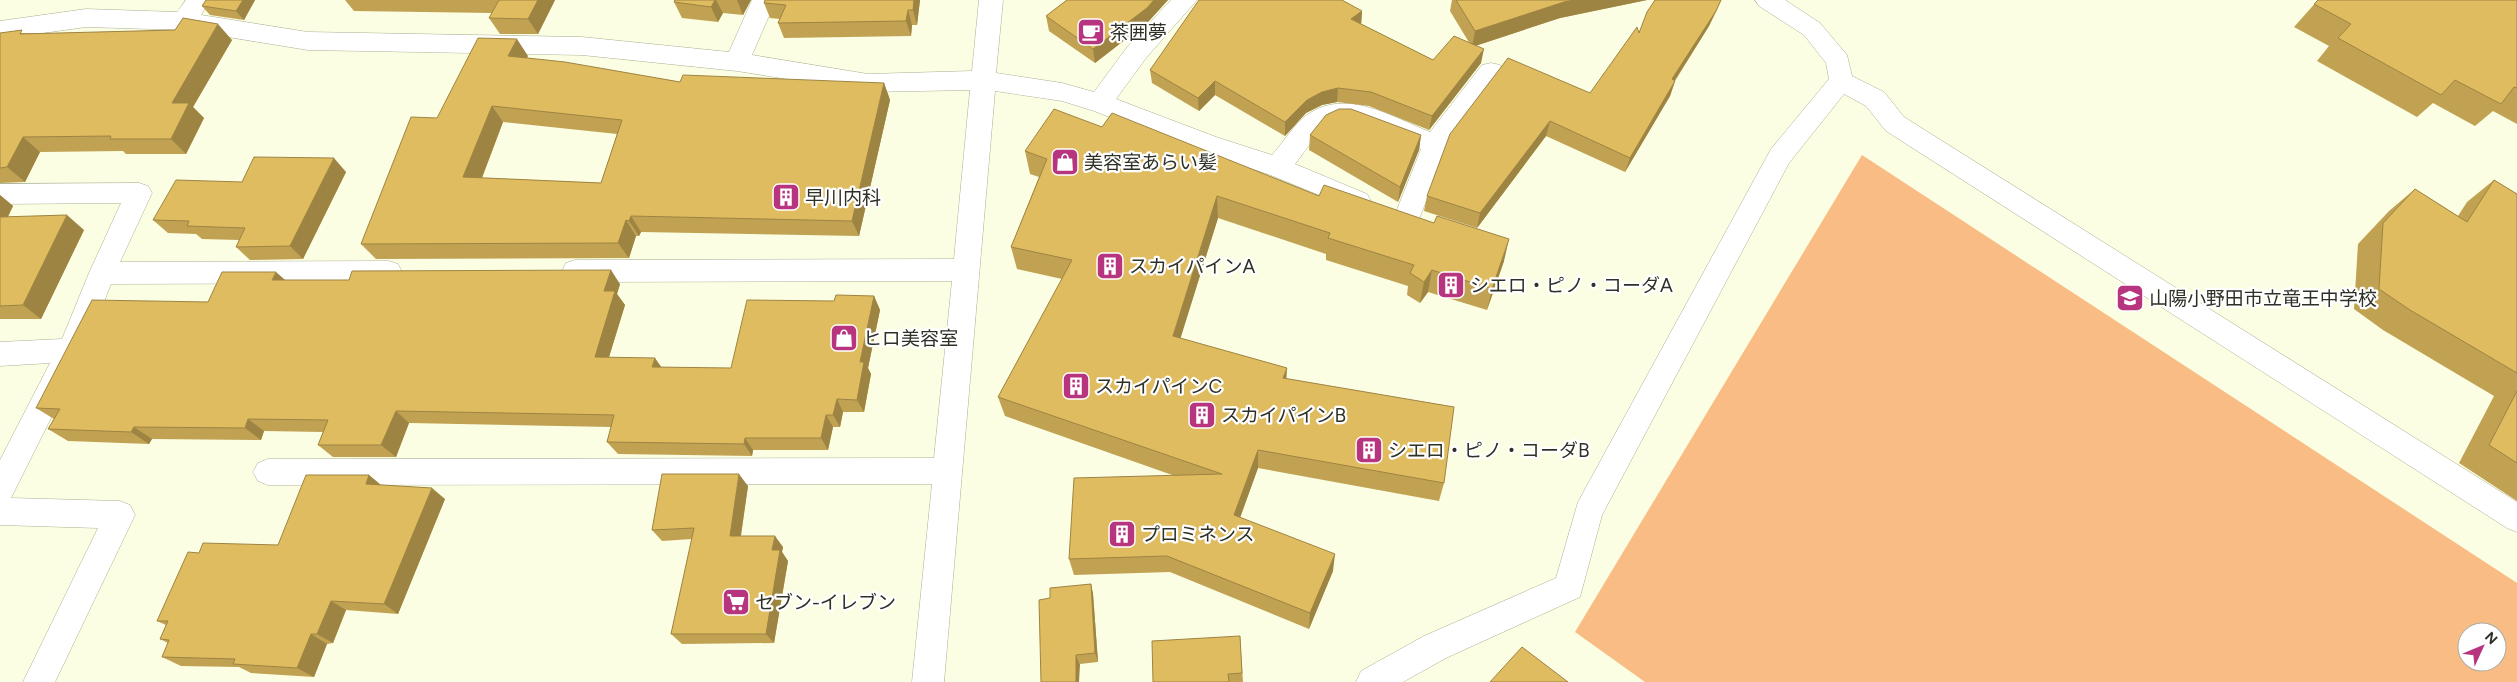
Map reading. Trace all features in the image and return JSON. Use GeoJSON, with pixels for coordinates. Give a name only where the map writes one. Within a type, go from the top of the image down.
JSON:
{"type":"FeatureCollection","features":[{"type":"Feature","properties":{"kind":"street"},"geometry":{"type":"LineString","coordinates":[[184,21],[198,0]]}},
{"type":"Feature","properties":{"kind":"street"},"geometry":{"type":"LineString","coordinates":[[737,62],[764,0]]}},
{"type":"Feature","properties":{"kind":"street"},"geometry":{"type":"LineString","coordinates":[[928,682],[991,0]]}},
{"type":"Feature","properties":{"kind":"street"},"geometry":{"type":"LineString","coordinates":[[1100,103],[1137,52],[1185,0]]}},
{"type":"Feature","properties":{"kind":"street"},"geometry":{"type":"LineString","coordinates":[[1372,682],[1435,647],[1569,587],[1588,512],[1780,156],[1841,81],[1838,61],[1812,29],[1767,0]]}},
{"type":"Feature","properties":{"kind":"street"},"geometry":{"type":"LineString","coordinates":[[0,30],[86,18],[184,21],[308,41],[582,46],[737,62],[868,83],[983,80],[1062,92],[1100,103],[1207,144],[1277,168],[1348,198],[1416,220],[1434,144],[1491,72]]}},
{"type":"Feature","properties":{"kind":"street"},"geometry":{"type":"LineString","coordinates":[[1841,81],[1875,99],[1895,124],[2517,518]]}},
{"type":"Feature","properties":{"kind":"street"},"geometry":{"type":"LineString","coordinates":[[1277,168],[1315,122],[1333,112],[1352,112],[1434,144]]}},
{"type":"Feature","properties":{"kind":"street"},"geometry":{"type":"LineString","coordinates":[[0,194],[139,194],[102,273],[71,350],[0,490]]}},
{"type":"Feature","properties":{"kind":"street"},"geometry":{"type":"LineString","coordinates":[[549,272],[966,270]]}},
{"type":"Feature","properties":{"kind":"street"},"geometry":{"type":"LineString","coordinates":[[102,273],[410,272]]}},
{"type":"Feature","properties":{"kind":"street"},"geometry":{"type":"LineString","coordinates":[[0,354],[71,350]]}},
{"type":"Feature","properties":{"kind":"street"},"geometry":{"type":"LineString","coordinates":[[268,472],[947,471]]}},
{"type":"Feature","properties":{"kind":"street"},"geometry":{"type":"LineString","coordinates":[[0,511],[120,514],[39,682]]}},
{"type":"Feature","properties":{"kind":"shaded area"},"geometry":{"type":"Polygon","coordinates":[[[1862,155],[2517,583],[2517,682],[1645,682],[1575,632],[1862,155]]]}},
{"type":"Feature","properties":{"kind":"building"},"geometry":{"type":"Polygon","coordinates":[[[206,0],[243,0],[236,11],[202,6],[206,0]]]}},
{"type":"Feature","properties":{"kind":"building"},"geometry":{"type":"Polygon","coordinates":[[[499,0],[538,0],[528,19],[489,18],[499,0]]]}},
{"type":"Feature","properties":{"kind":"building"},"geometry":{"type":"Polygon","coordinates":[[[675,0],[715,0],[711,7],[674,2],[675,0]]]}},
{"type":"Feature","properties":{"kind":"building"},"geometry":{"type":"Polygon","coordinates":[[[765,0],[914,0],[913,10],[908,10],[906,21],[778,23],[786,5],[764,3],[765,0]]]}},
{"type":"Feature","properties":{"kind":"building"},"geometry":{"type":"Polygon","coordinates":[[[1067,0],[1154,0],[1147,8],[1093,49],[1046,16],[1067,0]]]}},
{"type":"Feature","properties":{"kind":"building"},"geometry":{"type":"Polygon","coordinates":[[[1199,0],[1342,0],[1362,11],[1351,19],[1433,60],[1454,36],[1484,49],[1432,116],[1371,92],[1338,88],[1322,92],[1307,100],[1285,122],[1215,81],[1198,98],[1150,70],[1199,0]]]}},
{"type":"Feature","properties":{"kind":"building"},"geometry":{"type":"Polygon","coordinates":[[[1456,0],[1574,0],[1475,31],[1456,0]]]}},
{"type":"Feature","properties":{"kind":"building"},"geometry":{"type":"Polygon","coordinates":[[[1655,0],[1721,0],[1716,11],[1672,79],[1675,81],[1630,158],[1550,121],[1480,213],[1427,196],[1450,134],[1508,58],[1590,93],[1637,27],[1639,33],[1647,12],[1655,0]]]}},
{"type":"Feature","properties":{"kind":"building"},"geometry":{"type":"Polygon","coordinates":[[[2318,0],[2517,0],[2517,88],[2514,87],[2501,104],[2455,80],[2441,95],[2338,38],[2351,24],[2314,4],[2318,0]]]}},
{"type":"Feature","properties":{"kind":"building"},"geometry":{"type":"Polygon","coordinates":[[[183,18],[218,24],[172,103],[189,103],[171,139],[110,139],[111,136],[23,137],[7,167],[0,168],[0,33],[22,30],[20,34],[175,30],[183,18]]]}},
{"type":"Feature","properties":{"kind":"building"},"geometry":{"type":"Polygon","coordinates":[[[478,38],[517,39],[508,56],[565,62],[680,82],[683,75],[884,83],[852,221],[631,216],[629,221],[626,220],[618,243],[361,244],[411,117],[437,118],[478,38]],[[492,106],[463,177],[601,183],[622,120],[492,106]]]}},
{"type":"Feature","properties":{"kind":"building"},"geometry":{"type":"Polygon","coordinates":[[[1054,109],[1102,127],[1112,113],[1319,196],[1324,185],[1434,223],[1437,216],[1509,239],[1492,289],[1432,270],[1424,282],[1410,273],[1414,265],[1328,238],[1330,233],[1217,196],[1173,336],[1287,368],[1283,378],[1454,407],[1444,483],[1258,450],[1234,515],[1335,554],[1310,613],[1167,556],[1069,559],[1074,478],[1222,474],[998,397],[1072,260],[1011,247],[1047,159],[1025,151],[1054,109]]]}},
{"type":"Feature","properties":{"kind":"building"},"geometry":{"type":"Polygon","coordinates":[[[1339,109],[1351,109],[1421,135],[1400,187],[1310,135],[1326,115],[1339,109]]]}},
{"type":"Feature","properties":{"kind":"building"},"geometry":{"type":"Polygon","coordinates":[[[254,157],[334,158],[290,246],[236,247],[245,228],[187,226],[189,221],[153,220],[176,180],[242,182],[254,157]]]}},
{"type":"Feature","properties":{"kind":"building"},"geometry":{"type":"Polygon","coordinates":[[[2494,180],[2517,194],[2517,373],[2410,310],[2379,289],[2383,223],[2415,189],[2467,222],[2494,180]]]}},
{"type":"Feature","properties":{"kind":"building"},"geometry":{"type":"Polygon","coordinates":[[[67,215],[23,305],[0,306],[0,217],[67,215]]]}},
{"type":"Feature","properties":{"kind":"building"},"geometry":{"type":"Polygon","coordinates":[[[611,270],[604,291],[615,291],[595,357],[655,358],[652,367],[731,368],[747,300],[834,301],[836,295],[874,296],[860,362],[864,362],[857,400],[837,399],[833,415],[826,415],[821,438],[745,438],[744,444],[607,442],[614,415],[396,411],[381,445],[318,445],[328,420],[248,419],[245,428],[134,427],[131,432],[48,429],[60,409],[36,408],[92,300],[208,302],[222,272],[276,272],[272,280],[349,280],[352,271],[611,270]]]}},
{"type":"Feature","properties":{"kind":"building"},"geometry":{"type":"Polygon","coordinates":[[[2517,391],[2517,463],[2489,445],[2517,391]]]}},
{"type":"Feature","properties":{"kind":"building"},"geometry":{"type":"Polygon","coordinates":[[[662,474],[739,474],[730,536],[775,536],[772,550],[780,550],[766,634],[671,634],[694,528],[652,530],[662,474]]]}},
{"type":"Feature","properties":{"kind":"building"},"geometry":{"type":"Polygon","coordinates":[[[306,475],[369,475],[366,484],[432,488],[384,604],[331,601],[317,634],[311,634],[297,668],[233,664],[235,659],[162,657],[169,640],[160,639],[168,621],[157,621],[188,552],[199,553],[203,543],[278,545],[306,475]]]}},
{"type":"Feature","properties":{"kind":"building"},"geometry":{"type":"Polygon","coordinates":[[[1091,584],[1095,653],[1076,655],[1076,682],[1041,682],[1039,600],[1050,598],[1050,588],[1091,584]]]}},
{"type":"Feature","properties":{"kind":"building"},"geometry":{"type":"Polygon","coordinates":[[[1240,636],[1242,673],[1228,674],[1229,682],[1153,682],[1152,641],[1240,636]]]}},
{"type":"Feature","properties":{"kind":"building"},"geometry":{"type":"Polygon","coordinates":[[[1522,647],[1568,682],[1490,682],[1522,647]]]}},
{"type":"Feature","properties":{"kind":"place","name":"茶囲夢"},"geometry":{"type":"Point","coordinates":[1091,32]}},
{"type":"Feature","properties":{"kind":"place","name":"美容室あらい髪"},"geometry":{"type":"Point","coordinates":[1065,162]}},
{"type":"Feature","properties":{"kind":"place","name":"早川内科"},"geometry":{"type":"Point","coordinates":[786,197]}},
{"type":"Feature","properties":{"kind":"place","name":"スカイパインA"},"geometry":{"type":"Point","coordinates":[1110,266]}},
{"type":"Feature","properties":{"kind":"place","name":"シエロ・ピノ・コーダA"},"geometry":{"type":"Point","coordinates":[1451,285]}},
{"type":"Feature","properties":{"kind":"place","name":"山陽小野田市立竜王中学校"},"geometry":{"type":"Point","coordinates":[2130,298]}},
{"type":"Feature","properties":{"kind":"place","name":"ヒロ美容室"},"geometry":{"type":"Point","coordinates":[844,338]}},
{"type":"Feature","properties":{"kind":"place","name":"スカイパインC"},"geometry":{"type":"Point","coordinates":[1076,386]}},
{"type":"Feature","properties":{"kind":"place","name":"スカイパインB"},"geometry":{"type":"Point","coordinates":[1202,415]}},
{"type":"Feature","properties":{"kind":"place","name":"シエロ・ピノ・コーダB"},"geometry":{"type":"Point","coordinates":[1369,450]}},
{"type":"Feature","properties":{"kind":"place","name":"プロミネンス"},"geometry":{"type":"Point","coordinates":[1122,534]}},
{"type":"Feature","properties":{"kind":"place","name":"セブン-イレブン"},"geometry":{"type":"Point","coordinates":[736,602]}}]}
